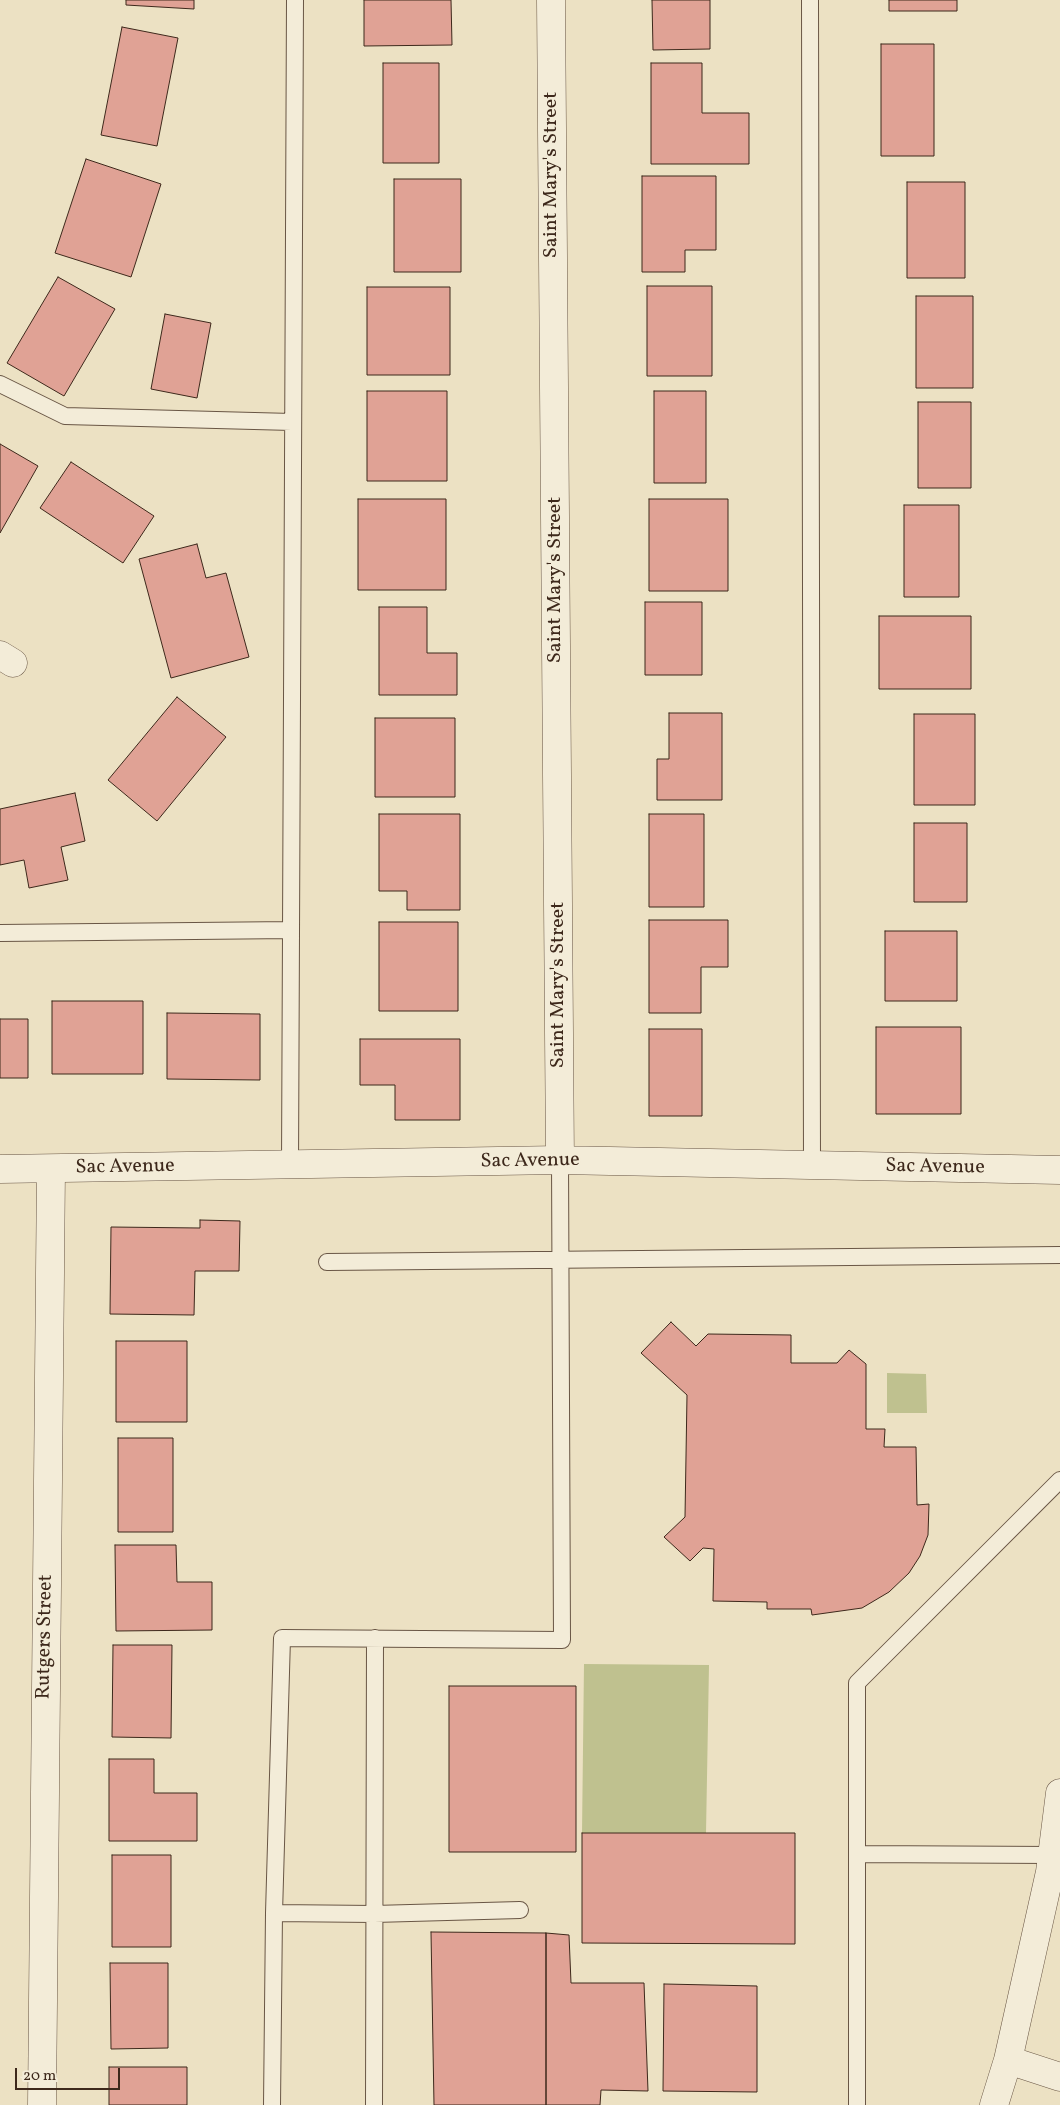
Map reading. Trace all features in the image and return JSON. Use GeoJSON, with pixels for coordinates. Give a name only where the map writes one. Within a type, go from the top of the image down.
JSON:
{"type":"FeatureCollection","features":[{"type":"Feature","properties":{"kind":"street","name":"Saint Mary's Street"},"geometry":{"type":"LineString","coordinates":[[551,0],[560,1160]]}},
{"type":"Feature","properties":{"kind":"street","name":"Sac Avenue"},"geometry":{"type":"LineString","coordinates":[[0,1169],[290,1166],[560,1160],[1060,1170]]}},
{"type":"Feature","properties":{"kind":"street","name":"Rutgers Street"},"geometry":{"type":"LineString","coordinates":[[42,2105],[51,1169]]}},
{"type":"Feature","properties":{"kind":"street"},"geometry":{"type":"LineString","coordinates":[[994,2105],[1008,2060],[1054,1867],[1060,1793]]}},
{"type":"Feature","properties":{"kind":"street"},"geometry":{"type":"LineString","coordinates":[[1008,2060],[1060,2077]]}},
{"type":"Feature","properties":{"kind":"lane"},"geometry":{"type":"LineString","coordinates":[[290,1166],[295,0]]}},
{"type":"Feature","properties":{"kind":"lane"},"geometry":{"type":"LineString","coordinates":[[810,0],[812,1166]]}},
{"type":"Feature","properties":{"kind":"lane"},"geometry":{"type":"LineString","coordinates":[[0,384],[65,416],[292,422]]}},
{"type":"Feature","properties":{"kind":"lane"},"geometry":{"type":"LineString","coordinates":[[0,933],[291,930]]}},
{"type":"Feature","properties":{"kind":"lane"},"geometry":{"type":"LineString","coordinates":[[272,2105],[274,1913],[282,1638],[562,1640],[562,1260],[560,1160]]}},
{"type":"Feature","properties":{"kind":"lane"},"geometry":{"type":"LineString","coordinates":[[327,1262],[1060,1254]]}},
{"type":"Feature","properties":{"kind":"lane"},"geometry":{"type":"LineString","coordinates":[[856,2105],[858,1683],[1060,1480]]}},
{"type":"Feature","properties":{"kind":"lane"},"geometry":{"type":"LineString","coordinates":[[374,2105],[375,1638]]}},
{"type":"Feature","properties":{"kind":"lane"},"geometry":{"type":"LineString","coordinates":[[858,1854],[1054,1867]]}},
{"type":"Feature","properties":{"kind":"lane"},"geometry":{"type":"LineString","coordinates":[[274,1913],[374,1914],[520,1910]]}},
{"type":"Feature","properties":{"kind":"green space"},"geometry":{"type":"Polygon","coordinates":[[[887,1373],[926,1374],[927,1413],[887,1413],[887,1373]]]}},
{"type":"Feature","properties":{"kind":"green space"},"geometry":{"type":"Polygon","coordinates":[[[584,1664],[709,1665],[706,1833],[582,1833],[584,1664]]]}},
{"type":"Feature","properties":{"kind":"building"},"geometry":{"type":"Polygon","coordinates":[[[126,0],[194,0],[194,9],[126,5],[126,0]]]}},
{"type":"Feature","properties":{"kind":"building"},"geometry":{"type":"Polygon","coordinates":[[[364,0],[451,0],[452,45],[364,46],[364,0]]]}},
{"type":"Feature","properties":{"kind":"building"},"geometry":{"type":"Polygon","coordinates":[[[652,0],[710,0],[710,49],[653,50],[652,0]]]}},
{"type":"Feature","properties":{"kind":"building"},"geometry":{"type":"Polygon","coordinates":[[[889,0],[957,0],[957,11],[889,11],[889,0]]]}},
{"type":"Feature","properties":{"kind":"building"},"geometry":{"type":"Polygon","coordinates":[[[122,27],[178,38],[157,146],[101,135],[122,27]]]}},
{"type":"Feature","properties":{"kind":"building"},"geometry":{"type":"Polygon","coordinates":[[[881,44],[934,44],[934,156],[881,156],[881,44]]]}},
{"type":"Feature","properties":{"kind":"building"},"geometry":{"type":"Polygon","coordinates":[[[383,63],[439,63],[439,163],[383,163],[383,63]]]}},
{"type":"Feature","properties":{"kind":"building"},"geometry":{"type":"Polygon","coordinates":[[[651,63],[702,63],[702,113],[749,113],[749,164],[651,164],[651,63]]]}},
{"type":"Feature","properties":{"kind":"building"},"geometry":{"type":"Polygon","coordinates":[[[86,159],[161,184],[131,277],[55,253],[86,159]]]}},
{"type":"Feature","properties":{"kind":"building"},"geometry":{"type":"Polygon","coordinates":[[[642,176],[716,176],[716,250],[685,250],[685,272],[642,272],[642,176]]]}},
{"type":"Feature","properties":{"kind":"building"},"geometry":{"type":"Polygon","coordinates":[[[394,179],[461,179],[461,272],[394,272],[394,179]]]}},
{"type":"Feature","properties":{"kind":"building"},"geometry":{"type":"Polygon","coordinates":[[[907,182],[965,182],[965,278],[907,278],[907,182]]]}},
{"type":"Feature","properties":{"kind":"building"},"geometry":{"type":"Polygon","coordinates":[[[58,277],[115,309],[64,396],[7,363],[58,277]]]}},
{"type":"Feature","properties":{"kind":"building"},"geometry":{"type":"Polygon","coordinates":[[[647,286],[712,286],[712,376],[647,376],[647,286]]]}},
{"type":"Feature","properties":{"kind":"building"},"geometry":{"type":"Polygon","coordinates":[[[367,287],[450,287],[450,375],[367,375],[367,287]]]}},
{"type":"Feature","properties":{"kind":"building"},"geometry":{"type":"Polygon","coordinates":[[[916,296],[973,296],[973,388],[916,388],[916,296]]]}},
{"type":"Feature","properties":{"kind":"building"},"geometry":{"type":"Polygon","coordinates":[[[165,314],[211,323],[197,398],[151,389],[165,314]]]}},
{"type":"Feature","properties":{"kind":"building"},"geometry":{"type":"Polygon","coordinates":[[[367,391],[447,391],[447,481],[367,481],[367,391]]]}},
{"type":"Feature","properties":{"kind":"building"},"geometry":{"type":"Polygon","coordinates":[[[654,391],[706,391],[706,483],[654,483],[654,391]]]}},
{"type":"Feature","properties":{"kind":"building"},"geometry":{"type":"Polygon","coordinates":[[[918,402],[971,402],[971,488],[918,488],[918,402]]]}},
{"type":"Feature","properties":{"kind":"building"},"geometry":{"type":"Polygon","coordinates":[[[0,444],[38,466],[0,533],[0,444]]]}},
{"type":"Feature","properties":{"kind":"building"},"geometry":{"type":"Polygon","coordinates":[[[71,462],[154,516],[123,563],[40,508],[71,462]]]}},
{"type":"Feature","properties":{"kind":"building"},"geometry":{"type":"Polygon","coordinates":[[[358,499],[446,499],[446,590],[358,590],[358,499]]]}},
{"type":"Feature","properties":{"kind":"building"},"geometry":{"type":"Polygon","coordinates":[[[649,499],[728,499],[728,591],[649,591],[649,499]]]}},
{"type":"Feature","properties":{"kind":"building"},"geometry":{"type":"Polygon","coordinates":[[[904,505],[959,505],[959,597],[904,597],[904,505]]]}},
{"type":"Feature","properties":{"kind":"building"},"geometry":{"type":"Polygon","coordinates":[[[197,544],[206,578],[226,573],[249,657],[171,678],[139,559],[197,544]]]}},
{"type":"Feature","properties":{"kind":"building"},"geometry":{"type":"Polygon","coordinates":[[[645,602],[702,602],[702,675],[645,675],[645,602]]]}},
{"type":"Feature","properties":{"kind":"building"},"geometry":{"type":"Polygon","coordinates":[[[379,607],[427,607],[427,653],[457,653],[457,695],[379,695],[379,607]]]}},
{"type":"Feature","properties":{"kind":"building"},"geometry":{"type":"Polygon","coordinates":[[[879,616],[971,616],[971,689],[879,689],[879,616]]]}},
{"type":"Feature","properties":{"kind":"building"},"geometry":{"type":"Polygon","coordinates":[[[177,697],[226,737],[157,821],[108,780],[177,697]]]}},
{"type":"Feature","properties":{"kind":"building"},"geometry":{"type":"Polygon","coordinates":[[[669,713],[722,713],[722,800],[657,800],[657,759],[669,759],[669,713]]]}},
{"type":"Feature","properties":{"kind":"building"},"geometry":{"type":"Polygon","coordinates":[[[914,714],[975,714],[975,805],[914,805],[914,714]]]}},
{"type":"Feature","properties":{"kind":"building"},"geometry":{"type":"Polygon","coordinates":[[[375,718],[455,718],[455,797],[375,797],[375,718]]]}},
{"type":"Feature","properties":{"kind":"building"},"geometry":{"type":"Polygon","coordinates":[[[75,793],[85,841],[61,847],[68,880],[29,888],[24,860],[0,865],[0,809],[75,793]]]}},
{"type":"Feature","properties":{"kind":"building"},"geometry":{"type":"Polygon","coordinates":[[[379,814],[460,814],[460,910],[407,910],[407,891],[379,891],[379,814]]]}},
{"type":"Feature","properties":{"kind":"building"},"geometry":{"type":"Polygon","coordinates":[[[649,814],[704,814],[704,907],[649,907],[649,814]]]}},
{"type":"Feature","properties":{"kind":"building"},"geometry":{"type":"Polygon","coordinates":[[[914,823],[967,823],[967,902],[914,902],[914,823]]]}},
{"type":"Feature","properties":{"kind":"building"},"geometry":{"type":"Polygon","coordinates":[[[649,920],[728,920],[728,967],[701,967],[701,1013],[649,1013],[649,920]]]}},
{"type":"Feature","properties":{"kind":"building"},"geometry":{"type":"Polygon","coordinates":[[[379,922],[458,922],[458,1011],[379,1011],[379,922]]]}},
{"type":"Feature","properties":{"kind":"building"},"geometry":{"type":"Polygon","coordinates":[[[885,931],[957,931],[957,1001],[885,1001],[885,931]]]}},
{"type":"Feature","properties":{"kind":"building"},"geometry":{"type":"Polygon","coordinates":[[[52,1001],[143,1001],[143,1074],[52,1074],[52,1001]]]}},
{"type":"Feature","properties":{"kind":"building"},"geometry":{"type":"Polygon","coordinates":[[[167,1013],[260,1014],[260,1080],[167,1079],[167,1013]]]}},
{"type":"Feature","properties":{"kind":"building"},"geometry":{"type":"Polygon","coordinates":[[[0,1019],[28,1019],[28,1078],[0,1078],[0,1019]]]}},
{"type":"Feature","properties":{"kind":"building"},"geometry":{"type":"Polygon","coordinates":[[[876,1027],[961,1027],[961,1114],[876,1114],[876,1027]]]}},
{"type":"Feature","properties":{"kind":"building"},"geometry":{"type":"Polygon","coordinates":[[[649,1029],[702,1029],[702,1116],[649,1116],[649,1029]]]}},
{"type":"Feature","properties":{"kind":"building"},"geometry":{"type":"Polygon","coordinates":[[[360,1039],[460,1039],[460,1120],[395,1120],[395,1085],[360,1085],[360,1039]]]}},
{"type":"Feature","properties":{"kind":"building"},"geometry":{"type":"Polygon","coordinates":[[[200,1220],[240,1221],[239,1271],[195,1271],[194,1315],[110,1314],[111,1227],[200,1228],[200,1220]]]}},
{"type":"Feature","properties":{"kind":"building"},"geometry":{"type":"Polygon","coordinates":[[[671,1322],[696,1346],[708,1334],[791,1335],[791,1363],[837,1363],[849,1350],[866,1364],[866,1429],[885,1429],[884,1447],[916,1447],[917,1505],[929,1504],[928,1535],[920,1556],[909,1573],[889,1592],[862,1608],[812,1615],[811,1609],[767,1609],[767,1602],[713,1601],[714,1549],[703,1548],[690,1561],[664,1537],[685,1517],[687,1395],[641,1353],[671,1322]]]}},
{"type":"Feature","properties":{"kind":"building"},"geometry":{"type":"Polygon","coordinates":[[[116,1341],[187,1341],[187,1422],[116,1422],[116,1341]]]}},
{"type":"Feature","properties":{"kind":"building"},"geometry":{"type":"Polygon","coordinates":[[[118,1438],[173,1438],[173,1532],[118,1532],[118,1438]]]}},
{"type":"Feature","properties":{"kind":"building"},"geometry":{"type":"Polygon","coordinates":[[[115,1545],[176,1545],[177,1582],[212,1582],[212,1630],[116,1631],[115,1545]]]}},
{"type":"Feature","properties":{"kind":"building"},"geometry":{"type":"Polygon","coordinates":[[[113,1645],[172,1645],[171,1738],[112,1737],[113,1645]]]}},
{"type":"Feature","properties":{"kind":"building"},"geometry":{"type":"Polygon","coordinates":[[[449,1686],[576,1686],[576,1852],[449,1852],[449,1686]]]}},
{"type":"Feature","properties":{"kind":"building"},"geometry":{"type":"Polygon","coordinates":[[[109,1759],[154,1759],[154,1793],[197,1793],[197,1841],[109,1841],[109,1759]]]}},
{"type":"Feature","properties":{"kind":"building"},"geometry":{"type":"Polygon","coordinates":[[[582,1833],[795,1833],[795,1944],[582,1943],[582,1833]]]}},
{"type":"Feature","properties":{"kind":"building"},"geometry":{"type":"Polygon","coordinates":[[[112,1855],[171,1855],[171,1947],[112,1947],[112,1855]]]}},
{"type":"Feature","properties":{"kind":"building"},"geometry":{"type":"Polygon","coordinates":[[[431,1932],[546,1933],[546,2105],[434,2105],[431,1932]]]}},
{"type":"Feature","properties":{"kind":"building"},"geometry":{"type":"Polygon","coordinates":[[[546,1933],[569,1935],[571,1983],[644,1983],[648,2091],[601,2090],[600,2105],[546,2105],[546,1933]]]}},
{"type":"Feature","properties":{"kind":"building"},"geometry":{"type":"Polygon","coordinates":[[[110,1963],[168,1963],[168,2048],[111,2049],[110,1963]]]}},
{"type":"Feature","properties":{"kind":"building"},"geometry":{"type":"Polygon","coordinates":[[[664,1984],[757,1986],[757,2092],[663,2091],[664,1984]]]}},
{"type":"Feature","properties":{"kind":"building"},"geometry":{"type":"Polygon","coordinates":[[[109,2067],[187,2067],[187,2105],[109,2105],[109,2067]]]}}]}
